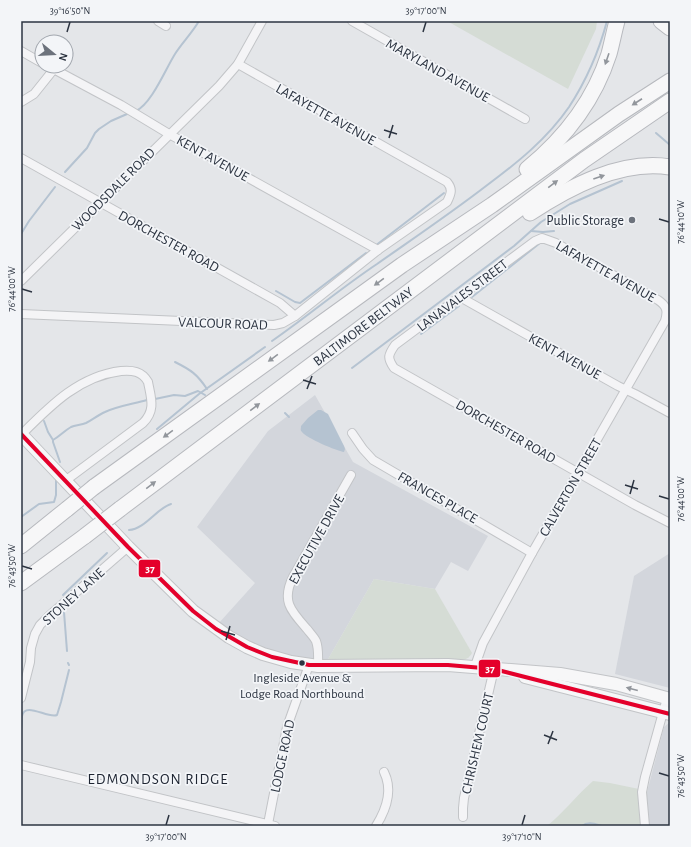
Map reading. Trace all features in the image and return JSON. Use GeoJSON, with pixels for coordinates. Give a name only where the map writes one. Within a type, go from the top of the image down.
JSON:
{"type":"FeatureCollection","features":[{"type":"Feature","properties":{"kind":"highway"},"geometry":{"type":"LineString","coordinates":[[402,265],[523,172],[548,150],[579,116],[595,88],[608,54],[617,21]]}},
{"type":"Feature","properties":{"kind":"highway"},"geometry":{"type":"LineString","coordinates":[[661,21],[670,28]]}},
{"type":"Feature","properties":{"kind":"highway","name":"BALTIMORE BELTWAY"},"geometry":{"type":"LineString","coordinates":[[21,544],[41,530],[94,487],[402,265],[492,205],[619,114],[670,81]]}},
{"type":"Feature","properties":{"kind":"highway","name":"BALTIMORE BELTWAY"},"geometry":{"type":"LineString","coordinates":[[21,583],[584,160],[670,101]]}},
{"type":"Feature","properties":{"kind":"highway"},"geometry":{"type":"LineString","coordinates":[[399,299],[563,192],[595,178],[623,170],[646,166],[670,167]]}},
{"type":"Feature","properties":{"kind":"highway"},"geometry":{"type":"LineString","coordinates":[[21,590],[64,551]]}},
{"type":"Feature","properties":{"kind":"main road"},"geometry":{"type":"LineString","coordinates":[[21,434],[128,548],[193,611],[216,629],[247,647],[263,654],[313,666],[448,664],[560,674],[590,679],[668,698]]}},
{"type":"Feature","properties":{"kind":"main road"},"geometry":{"type":"LineString","coordinates":[[494,669],[666,713]]}},
{"type":"Feature","properties":{"kind":"street"},"geometry":{"type":"LineString","coordinates":[[158,21],[166,26]]}},
{"type":"Feature","properties":{"kind":"street","name":"WOODSDALE ROAD"},"geometry":{"type":"LineString","coordinates":[[21,281],[219,86],[238,64],[262,21]]}},
{"type":"Feature","properties":{"kind":"street","name":"MARYLAND AVENUE"},"geometry":{"type":"LineString","coordinates":[[352,21],[525,119]]}},
{"type":"Feature","properties":{"kind":"street"},"geometry":{"type":"LineString","coordinates":[[21,51],[34,58]]}},
{"type":"Feature","properties":{"kind":"street","name":"LAFAYETTE AVENUE"},"geometry":{"type":"LineString","coordinates":[[238,64],[447,182],[450,186],[451,192]]}},
{"type":"Feature","properties":{"kind":"street"},"geometry":{"type":"LineString","coordinates":[[21,102],[34,94],[47,74]]}},
{"type":"Feature","properties":{"kind":"street","name":"KENT AVENUE"},"geometry":{"type":"LineString","coordinates":[[62,74],[121,105],[169,134],[378,250]]}},
{"type":"Feature","properties":{"kind":"street","name":"DORCHESTER ROAD"},"geometry":{"type":"LineString","coordinates":[[21,158],[280,303],[295,316]]}},
{"type":"Feature","properties":{"kind":"street","name":"VALCOUR ROAD"},"geometry":{"type":"LineString","coordinates":[[21,314],[264,326],[282,323],[295,316],[378,250],[447,202],[451,192]]}},
{"type":"Feature","properties":{"kind":"street","name":"LAFAYETTE AVENUE"},"geometry":{"type":"LineString","coordinates":[[542,238],[556,243],[658,300],[664,304],[666,309]]}},
{"type":"Feature","properties":{"kind":"street","name":"LANAVALES STREET"},"geometry":{"type":"LineString","coordinates":[[389,358],[395,345],[535,240],[542,238]]}},
{"type":"Feature","properties":{"kind":"street","name":"KENT AVENUE"},"geometry":{"type":"LineString","coordinates":[[460,297],[670,413]]}},
{"type":"Feature","properties":{"kind":"street","name":"CALVERTON STREET"},"geometry":{"type":"LineString","coordinates":[[475,666],[483,643],[532,553],[665,321],[667,315],[666,309]]}},
{"type":"Feature","properties":{"kind":"street","name":"DORCHESTER ROAD"},"geometry":{"type":"LineString","coordinates":[[389,358],[394,368],[635,505],[670,523]]}},
{"type":"Feature","properties":{"kind":"street"},"geometry":{"type":"LineString","coordinates":[[21,434],[65,395],[93,378],[106,373],[130,370],[137,371],[146,378],[152,407],[148,417],[143,423],[65,481]]}},
{"type":"Feature","properties":{"kind":"street","name":"FRANCES PLACE"},"geometry":{"type":"LineString","coordinates":[[352,433],[362,449],[373,460],[532,553]]}},
{"type":"Feature","properties":{"kind":"street","name":"EXECUTIVE DRIVE"},"geometry":{"type":"LineString","coordinates":[[313,666],[318,647],[316,640],[292,611],[287,598],[287,592],[293,577],[352,475]]}},
{"type":"Feature","properties":{"kind":"street","name":"STONEY LANE"},"geometry":{"type":"LineString","coordinates":[[21,698],[30,662],[34,634],[40,625],[128,548]]}},
{"type":"Feature","properties":{"kind":"street","name":"LODGE ROAD"},"geometry":{"type":"LineString","coordinates":[[272,825],[287,727],[313,666]]}},
{"type":"Feature","properties":{"kind":"street","name":"CHRISHEM COURT"},"geometry":{"type":"LineString","coordinates":[[463,817],[464,798],[494,669]]}},
{"type":"Feature","properties":{"kind":"street"},"geometry":{"type":"LineString","coordinates":[[645,826],[642,792],[666,713],[668,698]]}},
{"type":"Feature","properties":{"kind":"street"},"geometry":{"type":"LineString","coordinates":[[21,765],[272,825]]}},
{"type":"Feature","properties":{"kind":"street"},"geometry":{"type":"LineString","coordinates":[[376,826],[384,810],[387,796],[387,779],[384,772]]}},
{"type":"Feature","properties":{"kind":"shaded area"},"geometry":{"type":"Polygon","coordinates":[[[447,21],[597,21],[596,29],[568,89],[447,21]]]}},
{"type":"Feature","properties":{"kind":"shaded area"},"geometry":{"type":"Polygon","coordinates":[[[315,395],[353,462],[488,536],[468,571],[451,562],[435,589],[374,579],[327,661],[309,660],[284,655],[248,643],[218,624],[255,583],[197,527],[268,431],[315,395]]]}},
{"type":"Feature","properties":{"kind":"shaded area"},"geometry":{"type":"Polygon","coordinates":[[[670,553],[670,688],[615,674],[634,576],[670,553]]]}},
{"type":"Feature","properties":{"kind":"shaded area"},"geometry":{"type":"Polygon","coordinates":[[[374,579],[435,589],[472,653],[470,656],[461,660],[327,661],[374,579]]]}},
{"type":"Feature","properties":{"kind":"shaded area"},"geometry":{"type":"Polygon","coordinates":[[[670,722],[670,826],[650,826],[646,796],[664,727],[670,722]]]}},
{"type":"Feature","properties":{"kind":"shaded area"},"geometry":{"type":"Polygon","coordinates":[[[593,781],[639,789],[642,826],[547,826],[593,781]]]}},
{"type":"Feature","properties":{"kind":"water"},"geometry":{"type":"Polygon","coordinates":[[[318,410],[328,414],[344,446],[344,452],[315,441],[301,431],[301,426],[318,410]]]}},
{"type":"Feature","properties":{"kind":"waterway"},"geometry":{"type":"LineString","coordinates":[[136,111],[142,107],[153,94],[175,54],[199,21]]}},
{"type":"Feature","properties":{"kind":"waterway"},"geometry":{"type":"LineString","coordinates":[[272,341],[350,283],[473,196],[531,150],[560,119],[581,87],[596,55],[607,21]]}},
{"type":"Feature","properties":{"kind":"waterway"},"geometry":{"type":"LineString","coordinates":[[65,172],[87,148],[95,133],[99,129],[111,121],[127,114]]}},
{"type":"Feature","properties":{"kind":"waterway"},"geometry":{"type":"LineString","coordinates":[[656,133],[670,145]]}},
{"type":"Feature","properties":{"kind":"waterway"},"geometry":{"type":"LineString","coordinates":[[352,368],[514,246],[541,222],[570,204],[622,181]]}},
{"type":"Feature","properties":{"kind":"waterway"},"geometry":{"type":"LineString","coordinates":[[21,234],[55,187]]}},
{"type":"Feature","properties":{"kind":"waterway"},"geometry":{"type":"LineString","coordinates":[[375,246],[444,193]]}},
{"type":"Feature","properties":{"kind":"waterway"},"geometry":{"type":"LineString","coordinates":[[531,231],[554,231]]}},
{"type":"Feature","properties":{"kind":"waterway"},"geometry":{"type":"LineString","coordinates":[[472,297],[540,243]]}},
{"type":"Feature","properties":{"kind":"waterway"},"geometry":{"type":"LineString","coordinates":[[276,291],[295,302],[300,303],[366,253]]}},
{"type":"Feature","properties":{"kind":"waterway"},"geometry":{"type":"LineString","coordinates":[[421,334],[459,306]]}},
{"type":"Feature","properties":{"kind":"waterway"},"geometry":{"type":"LineString","coordinates":[[157,429],[199,394],[265,347]]}},
{"type":"Feature","properties":{"kind":"waterway"},"geometry":{"type":"LineString","coordinates":[[175,362],[193,373],[207,389]]}},
{"type":"Feature","properties":{"kind":"waterway"},"geometry":{"type":"LineString","coordinates":[[155,399],[174,395],[185,396],[198,391],[205,395]]}},
{"type":"Feature","properties":{"kind":"waterway"},"geometry":{"type":"LineString","coordinates":[[53,440],[71,427],[86,423],[105,412],[147,400]]}},
{"type":"Feature","properties":{"kind":"waterway"},"geometry":{"type":"LineString","coordinates":[[285,413],[289,417]]}},
{"type":"Feature","properties":{"kind":"waterway"},"geometry":{"type":"LineString","coordinates":[[44,421],[53,440],[60,462]]}},
{"type":"Feature","properties":{"kind":"waterway"},"geometry":{"type":"LineString","coordinates":[[21,517],[39,504],[54,502],[56,495],[56,480]]}},
{"type":"Feature","properties":{"kind":"waterway"},"geometry":{"type":"LineString","coordinates":[[129,530],[140,526],[166,506],[171,504]]}},
{"type":"Feature","properties":{"kind":"waterway"},"geometry":{"type":"LineString","coordinates":[[63,595],[107,553]]}},
{"type":"Feature","properties":{"kind":"waterway"},"geometry":{"type":"LineString","coordinates":[[64,612],[67,651]]}},
{"type":"Feature","properties":{"kind":"waterway"},"geometry":{"type":"LineString","coordinates":[[21,729],[22,716],[27,710],[53,716],[57,715],[69,670]]}},
{"type":"Feature","properties":{"kind":"waterway"},"geometry":{"type":"LineString","coordinates":[[582,826],[589,823],[602,826]]}},
{"type":"Feature","properties":{"kind":"transit line","name":"37"},"geometry":{"type":"LineString","coordinates":[[21,434],[128,547],[193,611],[216,629],[247,647],[272,657],[309,665],[448,665],[494,669],[670,714]]}},
{"type":"Feature","properties":{"kind":"place","name":"Public Storage"},"geometry":{"type":"Point","coordinates":[632,220]}},
{"type":"Feature","properties":{"kind":"place","name":"Ingleside Avenue & Lodge Road Northbound"},"geometry":{"type":"Point","coordinates":[302,663]}},
{"type":"Feature","properties":{"kind":"district","name":"EDMONDSON RIDGE"},"geometry":{"type":"Point","coordinates":[158,779]}}]}
